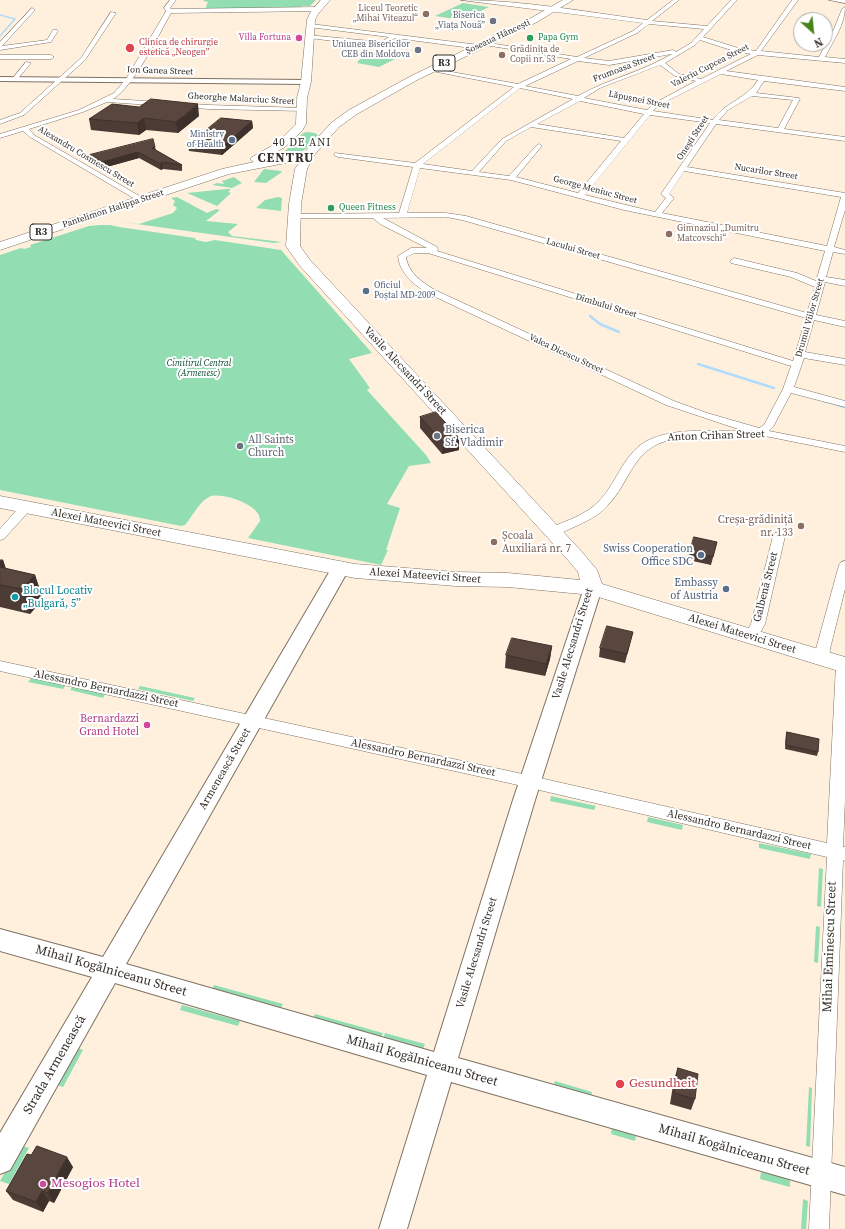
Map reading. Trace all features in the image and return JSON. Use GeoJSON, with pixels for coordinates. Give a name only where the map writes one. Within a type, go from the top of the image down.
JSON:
{"type":"FeatureCollection","features":[{"type":"Feature","properties":{"kind":"main road"},"geometry":{"type":"LineString","coordinates":[[298,184],[282,152],[301,124],[303,110],[302,98],[306,82],[312,16],[326,0]]}},
{"type":"Feature","properties":{"kind":"main road","name":"Șoseaua Hâncești"},"geometry":{"type":"LineString","coordinates":[[325,137],[349,114],[432,68],[555,9],[569,0]]}},
{"type":"Feature","properties":{"kind":"main road"},"geometry":{"type":"LineString","coordinates":[[294,133],[312,130],[323,133],[325,137]]}},
{"type":"Feature","properties":{"kind":"main road","name":"R3"},"geometry":{"type":"LineString","coordinates":[[306,154],[325,137]]}},
{"type":"Feature","properties":{"kind":"main road","name":"Pantelimon Halippa Street"},"geometry":{"type":"LineString","coordinates":[[0,246],[282,152],[306,154]]}},
{"type":"Feature","properties":{"kind":"main road","name":"Vasile Alecsandri Street"},"geometry":{"type":"LineString","coordinates":[[306,154],[298,184],[295,216],[293,246],[299,256],[553,531],[587,570],[593,588],[530,782],[393,1229]]}},
{"type":"Feature","properties":{"kind":"main road","name":"Alexei Mateevici Street"},"geometry":{"type":"LineString","coordinates":[[0,502],[340,569],[417,576],[593,588],[837,663]]}},
{"type":"Feature","properties":{"kind":"main road"},"geometry":{"type":"LineString","coordinates":[[537,583],[554,580],[568,574],[573,570],[575,556]]}},
{"type":"Feature","properties":{"kind":"main road","name":"Armenească Street"},"geometry":{"type":"LineString","coordinates":[[110,970],[340,569]]}},
{"type":"Feature","properties":{"kind":"main road","name":"Mihail Kogălniceanu Street"},"geometry":{"type":"LineString","coordinates":[[0,940],[110,970],[442,1067],[833,1178]]}},
{"type":"Feature","properties":{"kind":"main road","name":"Strada Armenească"},"geometry":{"type":"LineString","coordinates":[[0,1160],[110,970]]}},
{"type":"Feature","properties":{"kind":"street"},"geometry":{"type":"LineString","coordinates":[[0,136],[72,114],[106,100],[122,88],[129,80],[169,11],[167,8],[173,0]]}},
{"type":"Feature","properties":{"kind":"street"},"geometry":{"type":"LineString","coordinates":[[464,0],[555,9],[647,22],[708,28]]}},
{"type":"Feature","properties":{"kind":"street"},"geometry":{"type":"LineString","coordinates":[[402,215],[417,165],[519,86],[625,37],[676,0]]}},
{"type":"Feature","properties":{"kind":"street","name":"Frumoasa Street"},"geometry":{"type":"LineString","coordinates":[[475,172],[504,140],[529,125],[606,83],[632,75],[661,63],[684,50],[700,38],[734,0]]}},
{"type":"Feature","properties":{"kind":"street","name":"Valeriu Cupcea Street"},"geometry":{"type":"LineString","coordinates":[[579,197],[648,112],[661,101],[757,53],[795,0]]}},
{"type":"Feature","properties":{"kind":"street"},"geometry":{"type":"LineString","coordinates":[[832,0],[845,1]]}},
{"type":"Feature","properties":{"kind":"street"},"geometry":{"type":"LineString","coordinates":[[169,11],[318,9]]}},
{"type":"Feature","properties":{"kind":"street"},"geometry":{"type":"LineString","coordinates":[[820,57],[837,29],[845,9]]}},
{"type":"Feature","properties":{"kind":"street"},"geometry":{"type":"LineString","coordinates":[[0,47],[32,10]]}},
{"type":"Feature","properties":{"kind":"street"},"geometry":{"type":"LineString","coordinates":[[0,122],[19,116],[83,59],[113,13]]}},
{"type":"Feature","properties":{"kind":"street"},"geometry":{"type":"LineString","coordinates":[[0,47],[49,41],[55,31]]}},
{"type":"Feature","properties":{"kind":"street"},"geometry":{"type":"LineString","coordinates":[[310,32],[379,44],[395,36]]}},
{"type":"Feature","properties":{"kind":"street"},"geometry":{"type":"LineString","coordinates":[[310,32],[395,36],[482,45],[612,63],[684,50]]}},
{"type":"Feature","properties":{"kind":"street"},"geometry":{"type":"LineString","coordinates":[[700,38],[714,41],[726,47],[757,53],[845,60]]}},
{"type":"Feature","properties":{"kind":"street"},"geometry":{"type":"LineString","coordinates":[[0,57],[51,57]]}},
{"type":"Feature","properties":{"kind":"street"},"geometry":{"type":"LineString","coordinates":[[820,57],[831,60],[845,60]]}},
{"type":"Feature","properties":{"kind":"street"},"geometry":{"type":"LineString","coordinates":[[14,80],[28,62]]}},
{"type":"Feature","properties":{"kind":"street"},"geometry":{"type":"LineString","coordinates":[[661,63],[675,74],[702,81]]}},
{"type":"Feature","properties":{"kind":"street","name":"Lăpușnei Street"},"geometry":{"type":"LineString","coordinates":[[432,68],[648,112],[845,139]]}},
{"type":"Feature","properties":{"kind":"street"},"geometry":{"type":"LineString","coordinates":[[721,72],[762,79],[845,89]]}},
{"type":"Feature","properties":{"kind":"street","name":"Onești Street"},"geometry":{"type":"LineString","coordinates":[[656,215],[670,198],[665,194],[684,169],[724,109],[752,94],[762,79]]}},
{"type":"Feature","properties":{"kind":"street","name":"Ion Ganea Street"},"geometry":{"type":"LineString","coordinates":[[0,80],[306,82]]}},
{"type":"Feature","properties":{"kind":"street"},"geometry":{"type":"LineString","coordinates":[[752,94],[797,99],[780,130]]}},
{"type":"Feature","properties":{"kind":"street","name":"Gheorghe Malarciuc Street"},"geometry":{"type":"LineString","coordinates":[[106,100],[216,107],[303,110]]}},
{"type":"Feature","properties":{"kind":"street","name":"Alexandru Cosmescu Street"},"geometry":{"type":"LineString","coordinates":[[0,113],[19,116],[16,118],[34,126]]}},
{"type":"Feature","properties":{"kind":"street"},"geometry":{"type":"LineString","coordinates":[[529,125],[626,140]]}},
{"type":"Feature","properties":{"kind":"street","name":"Alexandru Cosmescu Street"},"geometry":{"type":"LineString","coordinates":[[25,129],[32,136],[140,200]]}},
{"type":"Feature","properties":{"kind":"street"},"geometry":{"type":"LineString","coordinates":[[511,178],[539,146]]}},
{"type":"Feature","properties":{"kind":"street","name":"George Meniuc Street"},"geometry":{"type":"LineString","coordinates":[[338,155],[475,172],[511,178],[579,197],[656,215],[845,252]]}},
{"type":"Feature","properties":{"kind":"street","name":"Nucarilor Street"},"geometry":{"type":"LineString","coordinates":[[684,169],[845,195]]}},
{"type":"Feature","properties":{"kind":"street","name":"Drumul Viilor Street"},"geometry":{"type":"LineString","coordinates":[[760,432],[768,427],[788,389],[797,365],[845,195]]}},
{"type":"Feature","properties":{"kind":"street"},"geometry":{"type":"LineString","coordinates":[[375,215],[383,222],[430,247],[466,259]]}},
{"type":"Feature","properties":{"kind":"street","name":"Lacului Street"},"geometry":{"type":"LineString","coordinates":[[295,216],[446,215],[463,218],[810,317],[845,324]]}},
{"type":"Feature","properties":{"kind":"street","name":"Dîmbului Street"},"geometry":{"type":"LineString","coordinates":[[414,250],[429,251],[797,365]]}},
{"type":"Feature","properties":{"kind":"street","name":"Valea Dicescu Street"},"geometry":{"type":"LineString","coordinates":[[414,250],[402,256],[403,266],[416,281],[432,292],[670,403],[703,415],[760,432]]}},
{"type":"Feature","properties":{"kind":"street"},"geometry":{"type":"LineString","coordinates":[[734,261],[821,283],[845,283]]}},
{"type":"Feature","properties":{"kind":"street"},"geometry":{"type":"LineString","coordinates":[[800,354],[845,362]]}},
{"type":"Feature","properties":{"kind":"street"},"geometry":{"type":"LineString","coordinates":[[788,389],[845,404]]}},
{"type":"Feature","properties":{"kind":"street","name":"Anton Crihan Street"},"geometry":{"type":"LineString","coordinates":[[553,531],[584,518],[597,508],[609,497],[629,464],[639,451],[656,440],[678,436],[746,435],[760,432],[845,449]]}},
{"type":"Feature","properties":{"kind":"street"},"geometry":{"type":"LineString","coordinates":[[0,536],[26,507]]}},
{"type":"Feature","properties":{"kind":"street","name":"Galbenă Street"},"geometry":{"type":"LineString","coordinates":[[751,637],[758,624],[779,536]]}},
{"type":"Feature","properties":{"kind":"street","name":"Mihai Eminescu Street"},"geometry":{"type":"LineString","coordinates":[[819,1229],[833,1178],[840,853],[837,663],[824,649],[845,565]]}},
{"type":"Feature","properties":{"kind":"street","name":"Alessandro Bernardazzi Street"},"geometry":{"type":"LineString","coordinates":[[0,666],[530,782],[840,853]]}},
{"type":"Feature","properties":{"kind":"green space"},"geometry":{"type":"Polygon","coordinates":[[[316,0],[310,6],[302,6],[300,8],[205,9],[208,2],[203,1],[316,0]]]}},
{"type":"Feature","properties":{"kind":"green space"},"geometry":{"type":"Polygon","coordinates":[[[463,3],[489,7],[462,20],[435,16],[463,3]]]}},
{"type":"Feature","properties":{"kind":"green space"},"geometry":{"type":"Polygon","coordinates":[[[373,53],[397,58],[379,67],[357,63],[359,60],[373,53]]]}},
{"type":"Feature","properties":{"kind":"green space"},"geometry":{"type":"Polygon","coordinates":[[[306,132],[315,133],[318,135],[303,151],[299,153],[289,155],[284,152],[302,134],[306,132]]]}},
{"type":"Feature","properties":{"kind":"green space"},"geometry":{"type":"Polygon","coordinates":[[[264,169],[282,172],[266,183],[254,182],[264,169]]]}},
{"type":"Feature","properties":{"kind":"green space"},"geometry":{"type":"Polygon","coordinates":[[[234,177],[242,183],[232,188],[212,185],[217,183],[224,184],[222,181],[234,177]]]}},
{"type":"Feature","properties":{"kind":"green space"},"geometry":{"type":"Polygon","coordinates":[[[231,189],[228,192],[231,193],[217,206],[187,193],[231,189]]]}},
{"type":"Feature","properties":{"kind":"green space"},"geometry":{"type":"Polygon","coordinates":[[[177,197],[207,213],[216,209],[220,210],[206,221],[238,224],[228,232],[232,236],[282,242],[274,243],[115,221],[139,224],[173,213],[177,208],[173,205],[175,201],[171,198],[177,197]]]}},
{"type":"Feature","properties":{"kind":"green space"},"geometry":{"type":"Polygon","coordinates":[[[278,197],[282,198],[281,211],[256,208],[265,200],[278,197]]]}},
{"type":"Feature","properties":{"kind":"green space","name":"Cimitirul Central (Armenesc)"},"geometry":{"type":"Polygon","coordinates":[[[110,225],[195,238],[196,240],[206,242],[215,240],[281,250],[372,353],[349,359],[370,388],[367,390],[426,455],[431,463],[409,466],[387,504],[400,508],[386,550],[388,550],[381,565],[248,538],[260,521],[259,515],[248,505],[222,496],[214,496],[205,499],[185,525],[181,526],[0,490],[0,255],[21,248],[24,249],[31,247],[30,245],[89,226],[110,225]]]}},
{"type":"Feature","properties":{"kind":"green space"},"geometry":{"type":"Polygon","coordinates":[[[32,677],[66,685],[63,689],[28,682],[32,677]]]}},
{"type":"Feature","properties":{"kind":"green space"},"geometry":{"type":"Polygon","coordinates":[[[140,686],[195,698],[193,701],[138,689],[140,686]]]}},
{"type":"Feature","properties":{"kind":"green space"},"geometry":{"type":"Polygon","coordinates":[[[72,687],[105,694],[103,698],[70,690],[72,687]]]}},
{"type":"Feature","properties":{"kind":"green space"},"geometry":{"type":"Polygon","coordinates":[[[551,796],[596,806],[594,810],[550,801],[551,796]]]}},
{"type":"Feature","properties":{"kind":"green space"},"geometry":{"type":"Polygon","coordinates":[[[648,817],[683,825],[682,830],[647,822],[648,817]]]}},
{"type":"Feature","properties":{"kind":"green space"},"geometry":{"type":"Polygon","coordinates":[[[759,843],[811,854],[810,859],[759,848],[759,843]]]}},
{"type":"Feature","properties":{"kind":"green space"},"geometry":{"type":"Polygon","coordinates":[[[819,868],[823,869],[821,907],[817,906],[819,868]]]}},
{"type":"Feature","properties":{"kind":"green space"},"geometry":{"type":"Polygon","coordinates":[[[816,926],[820,927],[818,963],[814,962],[816,926]]]}},
{"type":"Feature","properties":{"kind":"green space"},"geometry":{"type":"Polygon","coordinates":[[[214,985],[283,1004],[280,1009],[212,990],[214,985]]]}},
{"type":"Feature","properties":{"kind":"green space"},"geometry":{"type":"Polygon","coordinates":[[[182,1005],[240,1021],[238,1026],[180,1010],[182,1005]]]}},
{"type":"Feature","properties":{"kind":"green space"},"geometry":{"type":"Polygon","coordinates":[[[315,1014],[383,1033],[381,1038],[313,1019],[315,1014]]]}},
{"type":"Feature","properties":{"kind":"green space"},"geometry":{"type":"Polygon","coordinates":[[[385,1033],[425,1044],[423,1049],[383,1039],[385,1033]]]}},
{"type":"Feature","properties":{"kind":"green space"},"geometry":{"type":"Polygon","coordinates":[[[75,1047],[83,1050],[63,1087],[54,1084],[75,1047]]]}},
{"type":"Feature","properties":{"kind":"green space"},"geometry":{"type":"Polygon","coordinates":[[[555,1081],[592,1092],[591,1097],[553,1087],[555,1081]]]}},
{"type":"Feature","properties":{"kind":"green space"},"geometry":{"type":"Polygon","coordinates":[[[809,1087],[812,1088],[810,1147],[806,1146],[809,1087]]]}},
{"type":"Feature","properties":{"kind":"green space"},"geometry":{"type":"Polygon","coordinates":[[[612,1128],[636,1136],[635,1141],[611,1134],[612,1128]]]}},
{"type":"Feature","properties":{"kind":"green space"},"geometry":{"type":"Polygon","coordinates":[[[20,1145],[29,1148],[9,1184],[0,1181],[20,1145]]]}},
{"type":"Feature","properties":{"kind":"green space"},"geometry":{"type":"Polygon","coordinates":[[[761,1172],[790,1179],[790,1187],[760,1179],[761,1172]]]}},
{"type":"Feature","properties":{"kind":"green space"},"geometry":{"type":"Polygon","coordinates":[[[803,1199],[808,1201],[806,1229],[801,1229],[803,1199]]]}},
{"type":"Feature","properties":{"kind":"building"},"geometry":{"type":"Polygon","coordinates":[[[151,99],[198,104],[176,122],[144,118],[137,123],[89,119],[112,104],[139,107],[151,99]]]}},
{"type":"Feature","properties":{"kind":"building"},"geometry":{"type":"Polygon","coordinates":[[[221,118],[252,121],[221,148],[188,145],[221,118]]]}},
{"type":"Feature","properties":{"kind":"building"},"geometry":{"type":"Polygon","coordinates":[[[153,139],[155,147],[152,148],[182,165],[162,162],[160,164],[138,152],[102,162],[89,155],[153,139]]]}},
{"type":"Feature","properties":{"kind":"building"},"geometry":{"type":"Polygon","coordinates":[[[436,412],[459,438],[443,442],[420,417],[436,412]]]}},
{"type":"Feature","properties":{"kind":"building"},"geometry":{"type":"Polygon","coordinates":[[[694,537],[717,542],[713,557],[690,552],[694,537]]]}},
{"type":"Feature","properties":{"kind":"building"},"geometry":{"type":"Polygon","coordinates":[[[0,567],[35,575],[22,589],[0,585],[0,567]]]}},
{"type":"Feature","properties":{"kind":"building"},"geometry":{"type":"Polygon","coordinates":[[[607,626],[633,632],[627,654],[600,648],[607,626]]]}},
{"type":"Feature","properties":{"kind":"building"},"geometry":{"type":"Polygon","coordinates":[[[512,638],[552,646],[546,664],[506,655],[512,638]]]}},
{"type":"Feature","properties":{"kind":"building"},"geometry":{"type":"Polygon","coordinates":[[[787,732],[819,739],[818,752],[786,745],[787,732]]]}},
{"type":"Feature","properties":{"kind":"building"},"geometry":{"type":"Polygon","coordinates":[[[678,1068],[698,1074],[695,1099],[674,1093],[678,1068]]]}},
{"type":"Feature","properties":{"kind":"building"},"geometry":{"type":"Polygon","coordinates":[[[37,1146],[67,1157],[48,1193],[42,1191],[36,1202],[6,1191],[27,1154],[31,1155],[37,1146]]]}},
{"type":"Feature","properties":{"kind":"waterway"},"geometry":{"type":"LineString","coordinates":[[0,15],[15,19],[0,36]]}},
{"type":"Feature","properties":{"kind":"waterway"},"geometry":{"type":"LineString","coordinates":[[590,316],[600,324],[619,332]]}},
{"type":"Feature","properties":{"kind":"waterway"},"geometry":{"type":"LineString","coordinates":[[698,364],[774,388]]}},
{"type":"Feature","properties":{"kind":"waterway"},"geometry":{"type":"LineString","coordinates":[[824,401],[843,406]]}},
{"type":"Feature","properties":{"kind":"waterway"},"geometry":{"type":"LineString","coordinates":[[839,405],[845,407]]}},
{"type":"Feature","properties":{"kind":"place","name":"Liceul Teoretic „Mihai Viteazul“"},"geometry":{"type":"Point","coordinates":[426,14]}},
{"type":"Feature","properties":{"kind":"place","name":"Biserica „Viața Nouă”"},"geometry":{"type":"Point","coordinates":[493,21]}},
{"type":"Feature","properties":{"kind":"place","name":"Villa Fortuna"},"geometry":{"type":"Point","coordinates":[299,38]}},
{"type":"Feature","properties":{"kind":"place","name":"Papa Gym"},"geometry":{"type":"Point","coordinates":[530,38]}},
{"type":"Feature","properties":{"kind":"place","name":"Clinica de chirurgie estetică „Neogen”"},"geometry":{"type":"Point","coordinates":[130,48]}},
{"type":"Feature","properties":{"kind":"place","name":"Uniunea Bisericilor CEB din Moldova"},"geometry":{"type":"Point","coordinates":[418,50]}},
{"type":"Feature","properties":{"kind":"place","name":"Grădinița de Copii nr. 53"},"geometry":{"type":"Point","coordinates":[502,55]}},
{"type":"Feature","properties":{"kind":"place","name":"Ministry of Health"},"geometry":{"type":"Point","coordinates":[232,140]}},
{"type":"Feature","properties":{"kind":"place","name":"Queen Fitness"},"geometry":{"type":"Point","coordinates":[331,208]}},
{"type":"Feature","properties":{"kind":"place","name":"Gimnaziul „Dumitru Matcovschi“"},"geometry":{"type":"Point","coordinates":[669,234]}},
{"type":"Feature","properties":{"kind":"place","name":"Oficiul Poștal MD-2009"},"geometry":{"type":"Point","coordinates":[366,291]}},
{"type":"Feature","properties":{"kind":"place","name":"Biserica Sf. Vladimir"},"geometry":{"type":"Point","coordinates":[437,436]}},
{"type":"Feature","properties":{"kind":"place","name":"All Saints Church"},"geometry":{"type":"Point","coordinates":[240,446]}},
{"type":"Feature","properties":{"kind":"place","name":"Creșa-grădiniță nr. 133"},"geometry":{"type":"Point","coordinates":[801,526]}},
{"type":"Feature","properties":{"kind":"place","name":"Școala Auxiliară nr. 7"},"geometry":{"type":"Point","coordinates":[494,542]}},
{"type":"Feature","properties":{"kind":"place","name":"Swiss Cooperation Office SDC"},"geometry":{"type":"Point","coordinates":[701,555]}},
{"type":"Feature","properties":{"kind":"place","name":"Embassy of Austria"},"geometry":{"type":"Point","coordinates":[726,589]}},
{"type":"Feature","properties":{"kind":"place","name":"Blocul Locativ „Bulgară, 5”"},"geometry":{"type":"Point","coordinates":[15,597]}},
{"type":"Feature","properties":{"kind":"place","name":"Bernardazzi Grand Hotel"},"geometry":{"type":"Point","coordinates":[147,725]}},
{"type":"Feature","properties":{"kind":"place","name":"Gesundheit"},"geometry":{"type":"Point","coordinates":[620,1084]}},
{"type":"Feature","properties":{"kind":"place","name":"Mesogios Hotel"},"geometry":{"type":"Point","coordinates":[43,1184]}},
{"type":"Feature","properties":{"kind":"district","name":"40 DE ANI"},"geometry":{"type":"Point","coordinates":[302,143]}},
{"type":"Feature","properties":{"kind":"district","name":"CENTRU"},"geometry":{"type":"Point","coordinates":[286,159]}}]}
